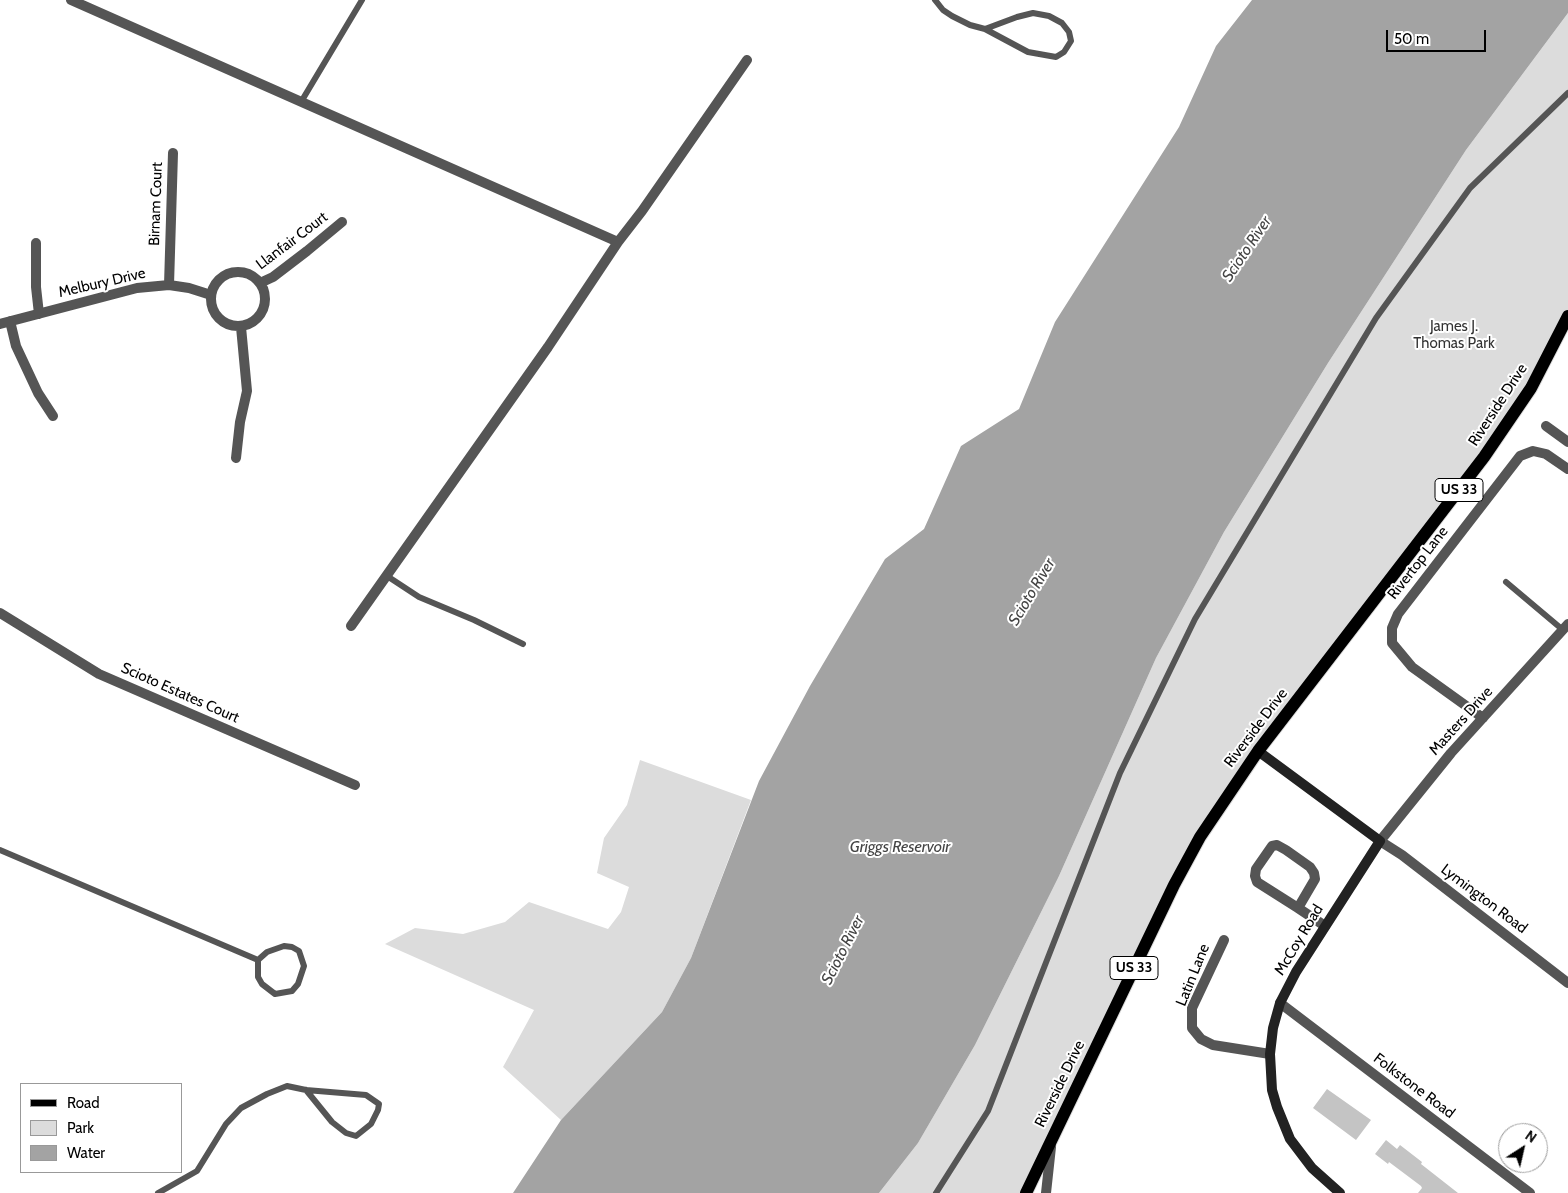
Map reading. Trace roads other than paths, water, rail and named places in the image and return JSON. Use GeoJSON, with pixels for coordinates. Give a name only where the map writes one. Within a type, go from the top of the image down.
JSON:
{"type":"FeatureCollection","features":[{"type":"Feature","properties":{"kind":"main road","name":"Riverside Drive"},"geometry":{"type":"LineString","coordinates":[[1026,1193],[1174,884],[1200,837],[1258,751],[1484,457],[1531,388],[1568,316]]}},
{"type":"Feature","properties":{"kind":"main road"},"geometry":{"type":"LineString","coordinates":[[1258,751],[1380,841]]}},
{"type":"Feature","properties":{"kind":"main road","name":"McCoy Road"},"geometry":{"type":"LineString","coordinates":[[1340,1193],[1312,1168],[1290,1139],[1284,1125],[1272,1090],[1270,1054],[1272,1028],[1280,1003],[1296,972],[1380,841]]}},
{"type":"Feature","properties":{"kind":"street"},"geometry":{"type":"LineString","coordinates":[[71,0],[618,242]]}},
{"type":"Feature","properties":{"kind":"street"},"geometry":{"type":"LineString","coordinates":[[352,626],[548,347],[618,242],[642,211],[747,60]]}},
{"type":"Feature","properties":{"kind":"street","name":"Birnam Court"},"geometry":{"type":"LineString","coordinates":[[169,285],[173,153]]}},
{"type":"Feature","properties":{"kind":"street","name":"Llanfair Court"},"geometry":{"type":"LineString","coordinates":[[260,283],[273,277],[342,222]]}},
{"type":"Feature","properties":{"kind":"street"},"geometry":{"type":"LineString","coordinates":[[36,243],[36,287],[39,314]]}},
{"type":"Feature","properties":{"kind":"street"},"geometry":{"type":"LineString","coordinates":[[232,273],[248,274],[260,283],[266,299],[261,314],[242,327],[233,326],[219,318],[211,303],[212,295],[219,281],[232,273]]}},
{"type":"Feature","properties":{"kind":"street","name":"Melbury Drive"},"geometry":{"type":"LineString","coordinates":[[5,322],[138,288],[169,285],[189,288],[212,295]]}},
{"type":"Feature","properties":{"kind":"street"},"geometry":{"type":"LineString","coordinates":[[5,322],[38,393],[53,416]]}},
{"type":"Feature","properties":{"kind":"street"},"geometry":{"type":"LineString","coordinates":[[236,458],[240,422],[247,391],[242,327]]}},
{"type":"Feature","properties":{"kind":"street"},"geometry":{"type":"LineString","coordinates":[[1546,426],[1568,442]]}},
{"type":"Feature","properties":{"kind":"street","name":"Rivertop Lane"},"geometry":{"type":"LineString","coordinates":[[1483,718],[1412,667],[1392,643],[1392,628],[1403,607],[1520,456],[1533,451],[1546,454],[1568,470]]}},
{"type":"Feature","properties":{"kind":"street","name":"Scioto Estates Court"},"geometry":{"type":"LineString","coordinates":[[0,613],[98,674],[355,786]]}},
{"type":"Feature","properties":{"kind":"street","name":"Masters Drive"},"geometry":{"type":"LineString","coordinates":[[1380,841],[1451,753],[1566,626]]}},
{"type":"Feature","properties":{"kind":"street","name":"Lymington Road"},"geometry":{"type":"LineString","coordinates":[[1380,841],[1402,855],[1568,983]]}},
{"type":"Feature","properties":{"kind":"street"},"geometry":{"type":"LineString","coordinates":[[1298,908],[1315,879],[1314,873],[1310,867],[1286,850],[1277,845],[1272,846],[1256,869],[1255,876],[1258,882],[1324,926]]}},
{"type":"Feature","properties":{"kind":"street","name":"Latin Lane"},"geometry":{"type":"LineString","coordinates":[[1224,940],[1192,1008],[1192,1028],[1201,1039],[1213,1045],[1270,1054]]}},
{"type":"Feature","properties":{"kind":"street","name":"Folkstone Road"},"geometry":{"type":"LineString","coordinates":[[1280,1003],[1530,1193]]}},
{"type":"Feature","properties":{"kind":"street"},"geometry":{"type":"LineString","coordinates":[[1046,1193],[1051,1140]]}},
{"type":"Feature","properties":{"kind":"lane"},"geometry":{"type":"LineString","coordinates":[[301,102],[362,0]]}},
{"type":"Feature","properties":{"kind":"lane"},"geometry":{"type":"LineString","coordinates":[[935,0],[943,10],[952,16],[970,25],[985,29],[1021,49],[1040,55],[1056,57],[1064,52],[1071,42],[1069,32],[1062,23],[1048,16],[1033,13],[985,29]]}},
{"type":"Feature","properties":{"kind":"lane"},"geometry":{"type":"LineString","coordinates":[[936,1193],[988,1111],[1120,773],[1195,619],[1376,318],[1470,188],[1568,93]]}},
{"type":"Feature","properties":{"kind":"lane"},"geometry":{"type":"LineString","coordinates":[[387,576],[419,597],[474,620],[523,644]]}},
{"type":"Feature","properties":{"kind":"lane"},"geometry":{"type":"LineString","coordinates":[[1506,582],[1566,626]]}},
{"type":"Feature","properties":{"kind":"lane"},"geometry":{"type":"LineString","coordinates":[[0,850],[258,960]]}},
{"type":"Feature","properties":{"kind":"lane"},"geometry":{"type":"LineString","coordinates":[[292,946],[298,951],[304,966],[298,984],[292,991],[275,994],[262,984],[258,977],[258,960],[267,952],[276,948],[292,946]]}},
{"type":"Feature","properties":{"kind":"lane"},"geometry":{"type":"LineString","coordinates":[[158,1193],[197,1170],[226,1124],[241,1108],[287,1086],[306,1090],[366,1095],[378,1104],[378,1110],[371,1124],[356,1136],[351,1135],[332,1122],[306,1090]]}},
{"type":"Feature","properties":{"kind":"water","name":"Griggs Reservoir"},"geometry":{"type":"Polygon","coordinates":[[[1252,0],[1568,0],[1568,13],[1466,150],[1328,363],[1224,532],[1156,658],[1059,876],[975,1045],[918,1143],[879,1193],[513,1193],[561,1120],[662,1012],[691,958],[759,781],[810,686],[885,559],[924,529],[961,446],[1019,409],[1055,322],[1179,127],[1216,46],[1252,0]]]}},
{"type":"Feature","properties":{"kind":"water label","name":"Scioto River"},"geometry":{"type":"Point","coordinates":[1247,249]}},
{"type":"Feature","properties":{"kind":"water label","name":"Scioto River"},"geometry":{"type":"Point","coordinates":[1032,592]}},
{"type":"Feature","properties":{"kind":"water label","name":"Scioto River"},"geometry":{"type":"Point","coordinates":[843,950]}},
{"type":"Feature","properties":{"kind":"park label","name":"James J. Thomas Park"},"geometry":{"type":"Point","coordinates":[1454,336]}}]}
